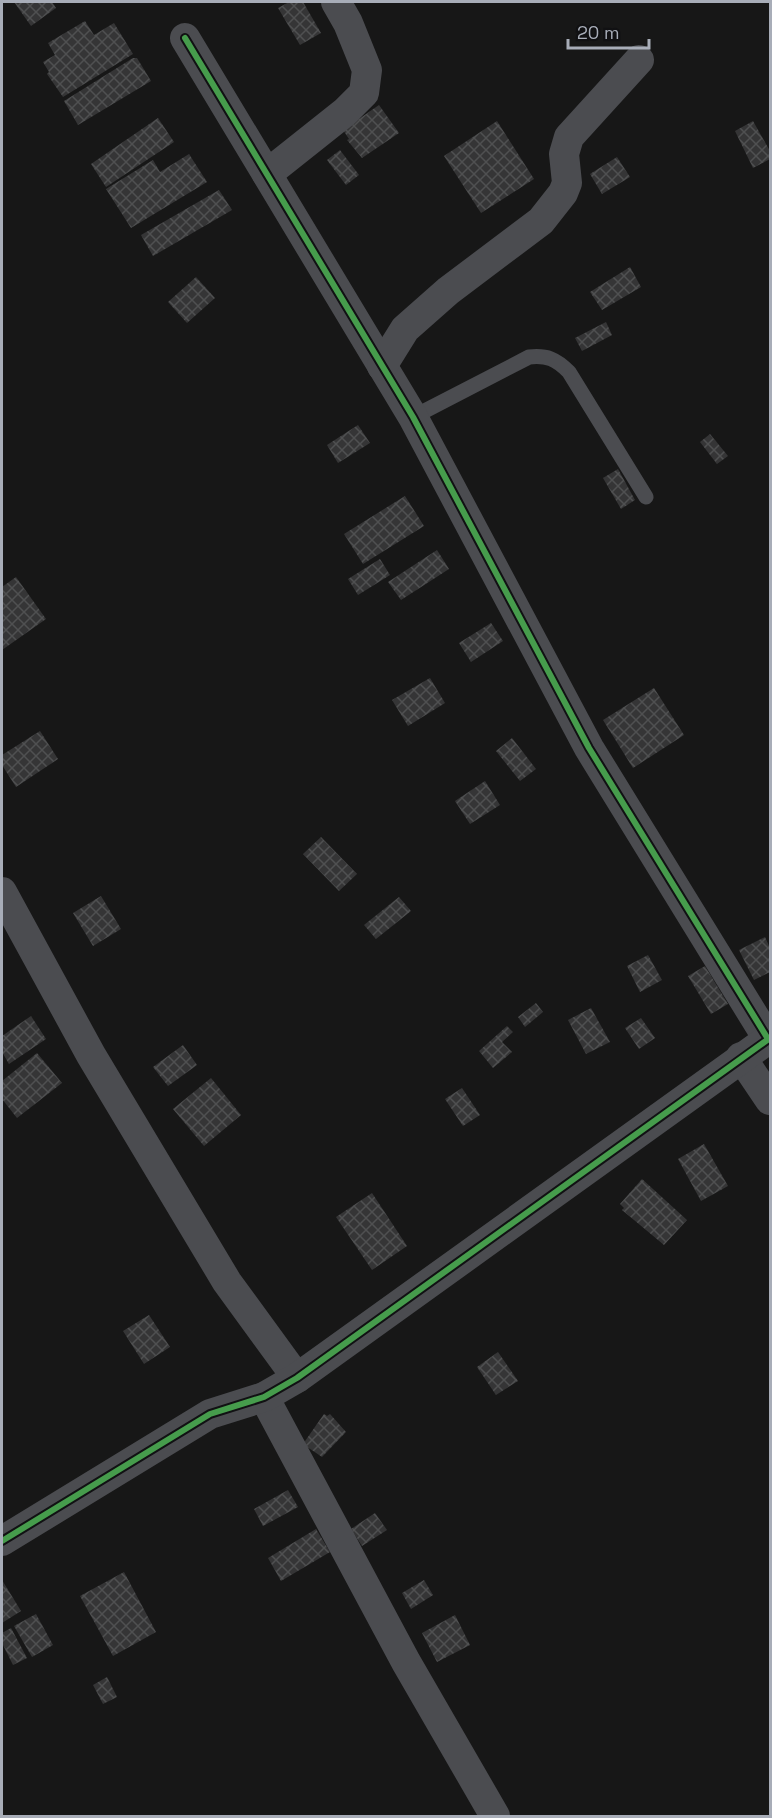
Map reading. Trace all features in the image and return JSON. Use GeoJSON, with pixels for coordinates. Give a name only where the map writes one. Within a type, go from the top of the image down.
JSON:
{"type":"FeatureCollection","features":[{"type":"Feature","properties":{"kind":"street"},"geometry":{"type":"LineString","coordinates":[[267,174],[345,112],[364,93],[367,70],[348,23],[336,2]]}},
{"type":"Feature","properties":{"kind":"street"},"geometry":{"type":"LineString","coordinates":[[2,1541],[210,1414],[264,1397],[297,1378],[769,1039],[589,748],[413,417],[185,38]]}},
{"type":"Feature","properties":{"kind":"street"},"geometry":{"type":"LineString","coordinates":[[382,366],[405,329],[448,291],[541,221],[563,193],[567,183],[564,154],[569,137],[639,60]]}},
{"type":"Feature","properties":{"kind":"street"},"geometry":{"type":"LineString","coordinates":[[2,892],[91,1055],[227,1282],[297,1378]]}},
{"type":"Feature","properties":{"kind":"street"},"geometry":{"type":"LineString","coordinates":[[741,1057],[771,1101]]}},
{"type":"Feature","properties":{"kind":"street"},"geometry":{"type":"LineString","coordinates":[[264,1397],[406,1662],[495,1816]]}},
{"type":"Feature","properties":{"kind":"lane"},"geometry":{"type":"LineString","coordinates":[[413,417],[529,357],[543,356],[557,360],[569,372],[646,497]]}},
{"type":"Feature","properties":{"kind":"building"},"geometry":{"type":"Polygon","coordinates":[[[14,2],[52,2],[56,8],[31,26],[14,2]]]}},
{"type":"Feature","properties":{"kind":"building"},"geometry":{"type":"Polygon","coordinates":[[[289,2],[303,2],[321,33],[300,45],[278,8],[289,2]]]}},
{"type":"Feature","properties":{"kind":"building"},"geometry":{"type":"Polygon","coordinates":[[[85,21],[94,35],[114,23],[133,54],[63,97],[47,74],[49,72],[43,62],[55,55],[48,43],[85,21]]]}},
{"type":"Feature","properties":{"kind":"building"},"geometry":{"type":"Polygon","coordinates":[[[133,58],[137,58],[151,81],[78,125],[64,101],[133,58]]]}},
{"type":"Feature","properties":{"kind":"building"},"geometry":{"type":"Polygon","coordinates":[[[379,105],[399,133],[362,158],[347,140],[349,139],[343,130],[379,105]]]}},
{"type":"Feature","properties":{"kind":"building"},"geometry":{"type":"Polygon","coordinates":[[[158,118],[174,142],[106,187],[91,164],[158,118]]]}},
{"type":"Feature","properties":{"kind":"building"},"geometry":{"type":"Polygon","coordinates":[[[497,121],[534,179],[481,213],[444,156],[497,121]]]}},
{"type":"Feature","properties":{"kind":"building"},"geometry":{"type":"Polygon","coordinates":[[[753,121],[770,151],[770,159],[753,168],[735,131],[753,121]]]}},
{"type":"Feature","properties":{"kind":"building"},"geometry":{"type":"Polygon","coordinates":[[[340,150],[359,175],[346,185],[327,160],[340,150]]]}},
{"type":"Feature","properties":{"kind":"building"},"geometry":{"type":"Polygon","coordinates":[[[189,154],[207,182],[131,228],[106,189],[153,160],[160,172],[189,154]]]}},
{"type":"Feature","properties":{"kind":"building"},"geometry":{"type":"Polygon","coordinates":[[[617,157],[630,177],[602,194],[590,174],[617,157]]]}},
{"type":"Feature","properties":{"kind":"building"},"geometry":{"type":"Polygon","coordinates":[[[219,190],[232,210],[153,256],[141,235],[219,190]]]}},
{"type":"Feature","properties":{"kind":"building"},"geometry":{"type":"Polygon","coordinates":[[[630,267],[641,287],[602,310],[590,292],[630,267]]]}},
{"type":"Feature","properties":{"kind":"building"},"geometry":{"type":"Polygon","coordinates":[[[196,277],[215,298],[187,323],[168,302],[196,277]]]}},
{"type":"Feature","properties":{"kind":"building"},"geometry":{"type":"Polygon","coordinates":[[[606,322],[612,335],[582,351],[575,338],[606,322]]]}},
{"type":"Feature","properties":{"kind":"building"},"geometry":{"type":"Polygon","coordinates":[[[358,425],[370,443],[338,463],[327,445],[358,425]]]}},
{"type":"Feature","properties":{"kind":"building"},"geometry":{"type":"Polygon","coordinates":[[[710,434],[728,456],[717,464],[700,442],[710,434]]]}},
{"type":"Feature","properties":{"kind":"building"},"geometry":{"type":"Polygon","coordinates":[[[618,469],[635,500],[621,509],[603,478],[618,469]]]}},
{"type":"Feature","properties":{"kind":"building"},"geometry":{"type":"Polygon","coordinates":[[[405,496],[424,526],[363,564],[344,534],[405,496]]]}},
{"type":"Feature","properties":{"kind":"building"},"geometry":{"type":"Polygon","coordinates":[[[437,550],[449,569],[401,600],[388,582],[437,550]]]}},
{"type":"Feature","properties":{"kind":"building"},"geometry":{"type":"Polygon","coordinates":[[[380,559],[390,575],[358,595],[348,579],[380,559]]]}},
{"type":"Feature","properties":{"kind":"building"},"geometry":{"type":"Polygon","coordinates":[[[16,577],[46,619],[2,650],[2,587],[16,577]]]}},
{"type":"Feature","properties":{"kind":"building"},"geometry":{"type":"Polygon","coordinates":[[[491,623],[503,641],[471,662],[459,643],[491,623]]]}},
{"type":"Feature","properties":{"kind":"building"},"geometry":{"type":"Polygon","coordinates":[[[430,678],[445,703],[408,726],[392,700],[430,678]]]}},
{"type":"Feature","properties":{"kind":"building"},"geometry":{"type":"Polygon","coordinates":[[[654,688],[684,735],[633,768],[603,720],[654,688]]]}},
{"type":"Feature","properties":{"kind":"building"},"geometry":{"type":"Polygon","coordinates":[[[40,731],[58,759],[16,787],[2,765],[2,755],[40,731]]]}},
{"type":"Feature","properties":{"kind":"building"},"geometry":{"type":"Polygon","coordinates":[[[512,738],[536,769],[520,781],[496,751],[512,738]]]}},
{"type":"Feature","properties":{"kind":"building"},"geometry":{"type":"Polygon","coordinates":[[[485,781],[500,805],[470,824],[455,801],[485,781]]]}},
{"type":"Feature","properties":{"kind":"building"},"geometry":{"type":"Polygon","coordinates":[[[321,837],[357,874],[339,891],[303,854],[321,837]]]}},
{"type":"Feature","properties":{"kind":"building"},"geometry":{"type":"Polygon","coordinates":[[[101,896],[121,929],[93,946],[73,913],[101,896]]]}},
{"type":"Feature","properties":{"kind":"building"},"geometry":{"type":"Polygon","coordinates":[[[399,897],[411,911],[376,939],[364,925],[399,897]]]}},
{"type":"Feature","properties":{"kind":"building"},"geometry":{"type":"Polygon","coordinates":[[[765,937],[770,948],[770,972],[754,980],[739,950],[765,937]]]}},
{"type":"Feature","properties":{"kind":"building"},"geometry":{"type":"Polygon","coordinates":[[[648,955],[662,980],[640,992],[627,966],[648,955]]]}},
{"type":"Feature","properties":{"kind":"building"},"geometry":{"type":"Polygon","coordinates":[[[705,966],[728,1004],[711,1014],[688,976],[705,966]]]}},
{"type":"Feature","properties":{"kind":"building"},"geometry":{"type":"Polygon","coordinates":[[[536,1003],[543,1012],[525,1027],[518,1017],[536,1003]]]}},
{"type":"Feature","properties":{"kind":"building"},"geometry":{"type":"Polygon","coordinates":[[[591,1008],[610,1042],[586,1054],[568,1020],[591,1008]]]}},
{"type":"Feature","properties":{"kind":"building"},"geometry":{"type":"Polygon","coordinates":[[[31,1016],[46,1039],[9,1064],[2,1052],[2,1036],[31,1016]]]}},
{"type":"Feature","properties":{"kind":"building"},"geometry":{"type":"Polygon","coordinates":[[[641,1018],[655,1038],[639,1049],[625,1028],[641,1018]]]}},
{"type":"Feature","properties":{"kind":"building"},"geometry":{"type":"Polygon","coordinates":[[[507,1026],[513,1032],[502,1042],[512,1052],[493,1068],[479,1051],[507,1026]]]}},
{"type":"Feature","properties":{"kind":"building"},"geometry":{"type":"Polygon","coordinates":[[[183,1045],[197,1065],[168,1086],[153,1067],[183,1045]]]}},
{"type":"Feature","properties":{"kind":"building"},"geometry":{"type":"Polygon","coordinates":[[[37,1053],[62,1083],[17,1118],[2,1099],[2,1081],[37,1053]]]}},
{"type":"Feature","properties":{"kind":"building"},"geometry":{"type":"Polygon","coordinates":[[[211,1078],[241,1115],[204,1146],[173,1109],[211,1078]]]}},
{"type":"Feature","properties":{"kind":"building"},"geometry":{"type":"Polygon","coordinates":[[[462,1088],[480,1115],[463,1126],[445,1099],[462,1088]]]}},
{"type":"Feature","properties":{"kind":"building"},"geometry":{"type":"Polygon","coordinates":[[[704,1144],[728,1186],[701,1201],[678,1159],[704,1144]]]}},
{"type":"Feature","properties":{"kind":"building"},"geometry":{"type":"Polygon","coordinates":[[[642,1179],[687,1220],[664,1245],[622,1210],[624,1208],[620,1204],[642,1179]]]}},
{"type":"Feature","properties":{"kind":"building"},"geometry":{"type":"Polygon","coordinates":[[[372,1193],[407,1246],[372,1270],[336,1217],[372,1193]]]}},
{"type":"Feature","properties":{"kind":"building"},"geometry":{"type":"Polygon","coordinates":[[[149,1315],[170,1347],[144,1364],[123,1331],[149,1315]]]}},
{"type":"Feature","properties":{"kind":"building"},"geometry":{"type":"Polygon","coordinates":[[[498,1352],[518,1381],[496,1395],[477,1367],[498,1352]]]}},
{"type":"Feature","properties":{"kind":"building"},"geometry":{"type":"Polygon","coordinates":[[[324,1414],[327,1416],[330,1414],[346,1432],[322,1457],[303,1444],[324,1414]]]}},
{"type":"Feature","properties":{"kind":"building"},"geometry":{"type":"Polygon","coordinates":[[[288,1490],[298,1507],[263,1526],[254,1509],[288,1490]]]}},
{"type":"Feature","properties":{"kind":"building"},"geometry":{"type":"Polygon","coordinates":[[[375,1513],[387,1530],[362,1546],[351,1529],[375,1513]]]}},
{"type":"Feature","properties":{"kind":"building"},"geometry":{"type":"Polygon","coordinates":[[[316,1529],[330,1552],[281,1581],[268,1558],[316,1529]]]}},
{"type":"Feature","properties":{"kind":"building"},"geometry":{"type":"Polygon","coordinates":[[[124,1572],[156,1632],[113,1656],[80,1596],[124,1572]]]}},
{"type":"Feature","properties":{"kind":"building"},"geometry":{"type":"Polygon","coordinates":[[[2,1580],[21,1611],[2,1623],[2,1580]]]}},
{"type":"Feature","properties":{"kind":"building"},"geometry":{"type":"Polygon","coordinates":[[[424,1580],[433,1595],[411,1609],[402,1593],[424,1580]]]}},
{"type":"Feature","properties":{"kind":"building"},"geometry":{"type":"Polygon","coordinates":[[[36,1614],[53,1645],[32,1657],[14,1626],[36,1614]]]}},
{"type":"Feature","properties":{"kind":"building"},"geometry":{"type":"Polygon","coordinates":[[[455,1615],[470,1645],[437,1662],[422,1633],[455,1615]]]}},
{"type":"Feature","properties":{"kind":"building"},"geometry":{"type":"Polygon","coordinates":[[[11,1628],[27,1658],[13,1665],[2,1643],[2,1633],[11,1628]]]}},
{"type":"Feature","properties":{"kind":"building"},"geometry":{"type":"Polygon","coordinates":[[[107,1677],[117,1697],[103,1704],[93,1685],[107,1677]]]}},
{"type":"Feature","properties":{"kind":"cycle path"},"geometry":{"type":"LineString","coordinates":[[185,38],[413,417],[589,748],[768,1039]]}},
{"type":"Feature","properties":{"kind":"cycle path"},"geometry":{"type":"LineString","coordinates":[[2,1541],[210,1414],[264,1397],[297,1378],[770,1038]]}}]}
